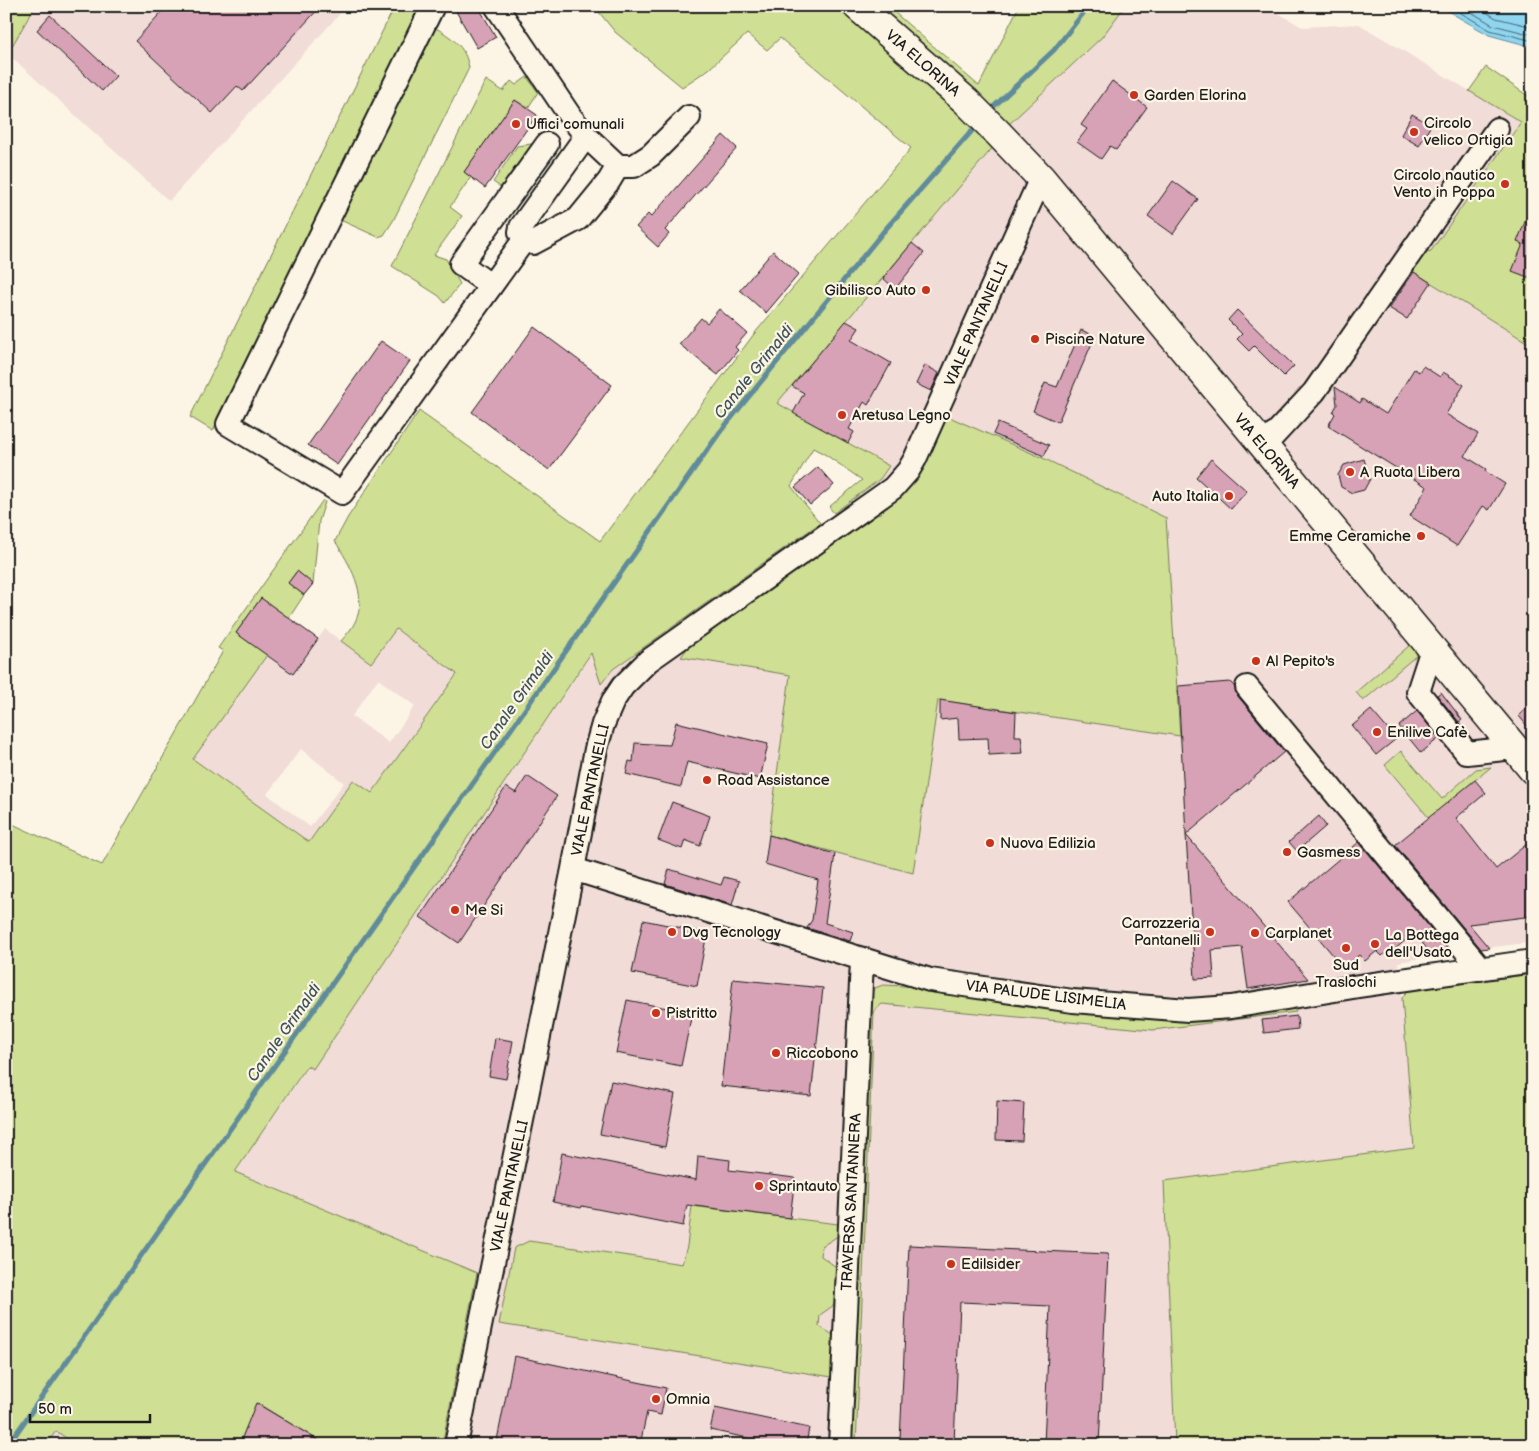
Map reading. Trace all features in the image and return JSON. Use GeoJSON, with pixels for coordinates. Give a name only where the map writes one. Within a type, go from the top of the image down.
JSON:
{"type":"FeatureCollection","features":[{"type":"Feature","properties":{"kind":"main road","name":"VIA ELORINA"},"geometry":{"type":"LineString","coordinates":[[857,6],[966,101],[1040,178],[1533,770]]}},
{"type":"Feature","properties":{"kind":"street"},"geometry":{"type":"LineString","coordinates":[[433,6],[228,424],[342,493],[524,240]]}},
{"type":"Feature","properties":{"kind":"street"},"geometry":{"type":"LineString","coordinates":[[496,6],[570,116],[586,136],[618,166],[634,166],[650,155],[688,118]]}},
{"type":"Feature","properties":{"kind":"street"},"geometry":{"type":"LineString","coordinates":[[1264,446],[1314,392],[1497,129]]}},
{"type":"Feature","properties":{"kind":"street"},"geometry":{"type":"LineString","coordinates":[[586,136],[521,227],[520,232],[524,240],[533,243],[578,219],[618,166]]}},
{"type":"Feature","properties":{"kind":"street"},"geometry":{"type":"LineString","coordinates":[[490,285],[461,264],[547,144]]}},
{"type":"Feature","properties":{"kind":"street","name":"VIALE PANTANELLI"},"geometry":{"type":"LineString","coordinates":[[456,1445],[596,749],[603,724],[613,701],[623,686],[648,661],[893,488],[908,470],[915,459],[1040,178]]}},
{"type":"Feature","properties":{"kind":"street"},"geometry":{"type":"LineString","coordinates":[[1432,649],[1418,692],[1467,753],[1514,748]]}},
{"type":"Feature","properties":{"kind":"street"},"geometry":{"type":"LineString","coordinates":[[1247,687],[1481,969]]}},
{"type":"Feature","properties":{"kind":"street","name":"VIA PALUDE LISIMELIA"},"geometry":{"type":"LineString","coordinates":[[573,869],[930,980],[1073,1001],[1188,1010],[1231,1007],[1533,961]]}},
{"type":"Feature","properties":{"kind":"street","name":"TRAVERSA SANTANNERA"},"geometry":{"type":"LineString","coordinates":[[840,1445],[862,960]]}},
{"type":"Feature","properties":{"kind":"shaded area"},"geometry":{"type":"Polygon","coordinates":[[[6,6],[347,6],[169,201],[6,52],[6,6]]]}},
{"type":"Feature","properties":{"kind":"shaded area"},"geometry":{"type":"Polygon","coordinates":[[[1125,6],[1248,6],[1273,10],[1302,27],[1359,24],[1521,122],[1533,122],[1533,942],[1398,962],[1414,1148],[1164,1181],[1175,1445],[46,1445],[308,1066],[313,1069],[592,653],[601,684],[613,669],[866,491],[880,479],[889,466],[777,403],[995,145],[1006,127],[1102,37],[1125,6]]]}},
{"type":"Feature","properties":{"kind":"shaded area"},"geometry":{"type":"Polygon","coordinates":[[[325,629],[371,663],[396,629],[457,673],[372,793],[353,780],[309,842],[193,759],[267,655],[293,674],[325,629]],[[378,679],[352,716],[389,743],[415,706],[378,679]],[[301,749],[267,794],[310,827],[344,783],[301,749]]]}},
{"type":"Feature","properties":{"kind":"green space"},"geometry":{"type":"Polygon","coordinates":[[[6,6],[35,6],[8,53],[6,52],[6,6]]]}},
{"type":"Feature","properties":{"kind":"green space"},"geometry":{"type":"Polygon","coordinates":[[[395,6],[421,6],[213,431],[190,417],[395,6]]]}},
{"type":"Feature","properties":{"kind":"green space"},"geometry":{"type":"Polygon","coordinates":[[[594,6],[840,6],[958,109],[875,6],[887,6],[979,86],[1019,6],[1125,6],[1102,37],[1006,127],[995,145],[777,403],[889,466],[880,479],[834,513],[829,507],[862,480],[813,448],[791,486],[820,523],[613,669],[601,684],[591,653],[313,1069],[307,1066],[235,1172],[477,1273],[442,1445],[326,1445],[257,1403],[239,1445],[76,1445],[56,1431],[46,1445],[6,1445],[6,821],[102,865],[223,651],[218,648],[323,500],[325,502],[319,521],[313,584],[297,571],[288,583],[304,595],[289,618],[261,598],[236,633],[267,655],[193,759],[309,842],[353,780],[372,793],[457,674],[396,629],[371,663],[341,641],[351,630],[355,622],[359,612],[360,601],[356,580],[335,541],[348,517],[419,411],[600,541],[754,334],[911,148],[780,38],[767,50],[747,34],[709,69],[682,87],[615,32],[594,6]]]}},
{"type":"Feature","properties":{"kind":"green space"},"geometry":{"type":"Polygon","coordinates":[[[433,26],[457,43],[464,53],[469,68],[393,221],[384,235],[378,237],[338,219],[433,26]]]}},
{"type":"Feature","properties":{"kind":"green space","name":"Circolo nautico Vento in Poppa"},"geometry":{"type":"Polygon","coordinates":[[[1486,67],[1528,96],[1533,96],[1533,346],[1409,269],[1419,253],[1431,251],[1521,122],[1469,91],[1486,67]]]}},
{"type":"Feature","properties":{"kind":"green space"},"geometry":{"type":"Polygon","coordinates":[[[527,77],[538,92],[528,108],[515,100],[464,172],[471,177],[450,207],[462,216],[434,255],[446,259],[460,284],[445,303],[439,296],[392,266],[486,80],[503,91],[511,81],[516,85],[527,77]]]}},
{"type":"Feature","properties":{"kind":"green space"},"geometry":{"type":"Polygon","coordinates":[[[538,143],[505,190],[493,182],[517,146],[538,143]]]}},
{"type":"Feature","properties":{"kind":"green space"},"geometry":{"type":"Polygon","coordinates":[[[947,416],[1045,459],[1166,518],[1180,736],[938,700],[913,873],[769,835],[790,675],[681,657],[691,643],[892,503],[925,464],[947,416]]]}},
{"type":"Feature","properties":{"kind":"green space"},"geometry":{"type":"Polygon","coordinates":[[[1410,645],[1418,654],[1363,701],[1356,692],[1410,645]]]}},
{"type":"Feature","properties":{"kind":"green space"},"geometry":{"type":"Polygon","coordinates":[[[1401,751],[1442,799],[1476,769],[1491,767],[1429,818],[1385,765],[1401,751]]]}},
{"type":"Feature","properties":{"kind":"green space"},"geometry":{"type":"Polygon","coordinates":[[[1533,974],[1533,1445],[1175,1445],[1164,1181],[1414,1148],[1402,998],[1408,990],[1533,974]]]}},
{"type":"Feature","properties":{"kind":"green space"},"geometry":{"type":"Polygon","coordinates":[[[883,985],[1289,1004],[1296,1012],[1153,1030],[882,1004],[874,1011],[856,1445],[849,1445],[868,996],[875,988],[883,985]]]}},
{"type":"Feature","properties":{"kind":"green space"},"geometry":{"type":"Polygon","coordinates":[[[692,1206],[838,1224],[838,1236],[822,1246],[821,1256],[836,1267],[834,1305],[820,1315],[819,1326],[833,1335],[832,1377],[499,1324],[514,1248],[529,1241],[682,1264],[687,1246],[692,1206]]]}},
{"type":"Feature","properties":{"kind":"water"},"geometry":{"type":"Polygon","coordinates":[[[1439,6],[1533,6],[1533,47],[1489,35],[1439,6]]]}},
{"type":"Feature","properties":{"kind":"building"},"geometry":{"type":"Polygon","coordinates":[[[167,6],[321,6],[243,91],[237,86],[212,113],[135,41],[167,6]]]}},
{"type":"Feature","properties":{"kind":"building"},"geometry":{"type":"Polygon","coordinates":[[[453,6],[478,6],[496,37],[477,48],[453,6]]]}},
{"type":"Feature","properties":{"kind":"building"},"geometry":{"type":"Polygon","coordinates":[[[50,15],[116,76],[102,91],[37,30],[50,15]]]}},
{"type":"Feature","properties":{"kind":"building"},"geometry":{"type":"Polygon","coordinates":[[[1112,81],[1147,107],[1116,150],[1110,146],[1101,159],[1077,142],[1087,129],[1081,125],[1112,81]]]}},
{"type":"Feature","properties":{"kind":"building"},"geometry":{"type":"Polygon","coordinates":[[[515,100],[537,115],[485,188],[464,172],[515,100]]]}},
{"type":"Feature","properties":{"kind":"building"},"geometry":{"type":"Polygon","coordinates":[[[1412,114],[1431,125],[1419,146],[1401,135],[1412,114]]]}},
{"type":"Feature","properties":{"kind":"building"},"geometry":{"type":"Polygon","coordinates":[[[723,135],[737,148],[665,230],[669,234],[658,247],[636,227],[648,214],[651,217],[723,135]]]}},
{"type":"Feature","properties":{"kind":"building"},"geometry":{"type":"Polygon","coordinates":[[[1173,181],[1198,199],[1173,234],[1148,216],[1173,181]]]}},
{"type":"Feature","properties":{"kind":"building"},"geometry":{"type":"Polygon","coordinates":[[[1532,204],[1533,279],[1512,271],[1523,244],[1517,242],[1532,204]]]}},
{"type":"Feature","properties":{"kind":"building"},"geometry":{"type":"Polygon","coordinates":[[[912,243],[924,253],[895,289],[883,278],[912,243]]]}},
{"type":"Feature","properties":{"kind":"building"},"geometry":{"type":"Polygon","coordinates":[[[773,251],[799,274],[766,313],[740,290],[773,251]]]}},
{"type":"Feature","properties":{"kind":"building"},"geometry":{"type":"Polygon","coordinates":[[[1414,272],[1431,283],[1407,319],[1389,308],[1414,272]]]}},
{"type":"Feature","properties":{"kind":"building"},"geometry":{"type":"Polygon","coordinates":[[[719,309],[747,333],[735,347],[738,350],[718,375],[679,344],[701,318],[707,323],[719,309]]]}},
{"type":"Feature","properties":{"kind":"building"},"geometry":{"type":"Polygon","coordinates":[[[1237,310],[1294,366],[1284,376],[1254,346],[1249,351],[1237,339],[1242,334],[1228,320],[1237,310]]]}},
{"type":"Feature","properties":{"kind":"building"},"geometry":{"type":"Polygon","coordinates":[[[846,321],[859,328],[851,340],[891,363],[868,405],[864,402],[849,429],[854,432],[848,443],[793,413],[804,393],[792,386],[846,321]]]}},
{"type":"Feature","properties":{"kind":"building"},"geometry":{"type":"Polygon","coordinates":[[[534,327],[612,385],[549,470],[472,412],[534,327]]]}},
{"type":"Feature","properties":{"kind":"building"},"geometry":{"type":"Polygon","coordinates":[[[1081,330],[1095,336],[1058,422],[1033,411],[1045,383],[1057,387],[1081,330]]]}},
{"type":"Feature","properties":{"kind":"building"},"geometry":{"type":"Polygon","coordinates":[[[381,341],[410,361],[337,465],[308,445],[381,341]]]}},
{"type":"Feature","properties":{"kind":"building"},"geometry":{"type":"Polygon","coordinates":[[[925,365],[939,373],[931,391],[916,384],[925,365]]]}},
{"type":"Feature","properties":{"kind":"building"},"geometry":{"type":"Polygon","coordinates":[[[1423,366],[1440,377],[1443,372],[1464,385],[1446,414],[1478,434],[1465,456],[1505,484],[1489,510],[1483,506],[1457,546],[1410,516],[1427,487],[1328,426],[1335,414],[1333,412],[1337,405],[1335,387],[1360,403],[1362,399],[1386,414],[1414,369],[1419,372],[1423,366]]]}},
{"type":"Feature","properties":{"kind":"building"},"geometry":{"type":"Polygon","coordinates":[[[998,423],[1049,445],[1044,456],[993,434],[998,423]]]}},
{"type":"Feature","properties":{"kind":"building"},"geometry":{"type":"Polygon","coordinates":[[[1211,459],[1247,491],[1231,509],[1196,477],[1211,459]]]}},
{"type":"Feature","properties":{"kind":"building"},"geometry":{"type":"Polygon","coordinates":[[[1364,459],[1370,479],[1364,490],[1352,493],[1341,487],[1338,475],[1344,465],[1364,459]]]}},
{"type":"Feature","properties":{"kind":"building"},"geometry":{"type":"Polygon","coordinates":[[[818,467],[834,485],[810,505],[795,487],[818,467]]]}},
{"type":"Feature","properties":{"kind":"building"},"geometry":{"type":"Polygon","coordinates":[[[297,571],[313,584],[304,595],[288,583],[297,571]]]}},
{"type":"Feature","properties":{"kind":"building"},"geometry":{"type":"Polygon","coordinates":[[[261,598],[318,639],[293,674],[236,633],[261,598]]]}},
{"type":"Feature","properties":{"kind":"building"},"geometry":{"type":"Polygon","coordinates":[[[1230,682],[1234,686],[1237,695],[1284,752],[1186,835],[1178,686],[1230,682]]]}},
{"type":"Feature","properties":{"kind":"building"},"geometry":{"type":"Polygon","coordinates":[[[1441,692],[1462,720],[1459,722],[1437,695],[1441,692]]]}},
{"type":"Feature","properties":{"kind":"building"},"geometry":{"type":"Polygon","coordinates":[[[940,700],[1016,712],[1015,736],[1021,736],[1023,753],[989,755],[988,738],[959,739],[958,718],[940,720],[940,700]]]}},
{"type":"Feature","properties":{"kind":"building"},"geometry":{"type":"Polygon","coordinates":[[[1533,701],[1533,733],[1519,716],[1533,701]]]}},
{"type":"Feature","properties":{"kind":"building"},"geometry":{"type":"Polygon","coordinates":[[[1371,710],[1396,739],[1376,755],[1352,726],[1371,710]]]}},
{"type":"Feature","properties":{"kind":"building"},"geometry":{"type":"Polygon","coordinates":[[[1417,711],[1439,738],[1421,753],[1399,726],[1417,711]]]}},
{"type":"Feature","properties":{"kind":"building"},"geometry":{"type":"Polygon","coordinates":[[[676,722],[768,744],[760,779],[687,762],[681,787],[626,774],[629,761],[633,762],[635,743],[670,745],[676,722]]]}},
{"type":"Feature","properties":{"kind":"building"},"geometry":{"type":"Polygon","coordinates":[[[527,776],[557,796],[459,943],[420,917],[506,787],[516,793],[527,776]]]}},
{"type":"Feature","properties":{"kind":"building"},"geometry":{"type":"Polygon","coordinates":[[[1475,780],[1486,793],[1456,818],[1496,869],[1533,839],[1533,916],[1469,924],[1489,948],[1481,949],[1395,845],[1475,780]]]}},
{"type":"Feature","properties":{"kind":"building"},"geometry":{"type":"Polygon","coordinates":[[[672,802],[710,816],[700,846],[685,840],[682,849],[658,840],[672,802]]]}},
{"type":"Feature","properties":{"kind":"building"},"geometry":{"type":"Polygon","coordinates":[[[1319,816],[1326,826],[1297,851],[1289,842],[1319,816]]]}},
{"type":"Feature","properties":{"kind":"building"},"geometry":{"type":"Polygon","coordinates":[[[769,835],[835,854],[825,923],[853,932],[850,941],[807,928],[812,920],[818,880],[765,864],[769,835]]]}},
{"type":"Feature","properties":{"kind":"building"},"geometry":{"type":"Polygon","coordinates":[[[1186,835],[1308,979],[1248,989],[1242,947],[1212,950],[1214,978],[1195,979],[1186,835]]]}},
{"type":"Feature","properties":{"kind":"building"},"geometry":{"type":"Polygon","coordinates":[[[1359,842],[1451,953],[1433,956],[1414,933],[1394,950],[1393,947],[1382,956],[1377,951],[1365,961],[1359,955],[1344,968],[1288,902],[1359,842]]]}},
{"type":"Feature","properties":{"kind":"building"},"geometry":{"type":"Polygon","coordinates":[[[669,869],[721,885],[724,877],[739,881],[732,905],[665,884],[669,869]]]}},
{"type":"Feature","properties":{"kind":"building"},"geometry":{"type":"Polygon","coordinates":[[[643,920],[707,933],[697,986],[632,973],[643,920]]]}},
{"type":"Feature","properties":{"kind":"building"},"geometry":{"type":"Polygon","coordinates":[[[733,979],[823,988],[811,1096],[721,1086],[733,979]]]}},
{"type":"Feature","properties":{"kind":"building"},"geometry":{"type":"Polygon","coordinates":[[[627,1000],[692,1013],[681,1066],[616,1053],[627,1000]]]}},
{"type":"Feature","properties":{"kind":"building"},"geometry":{"type":"Polygon","coordinates":[[[1297,1016],[1298,1029],[1264,1033],[1262,1020],[1297,1016]]]}},
{"type":"Feature","properties":{"kind":"building"},"geometry":{"type":"Polygon","coordinates":[[[495,1038],[513,1041],[506,1079],[489,1076],[495,1038]]]}},
{"type":"Feature","properties":{"kind":"building"},"geometry":{"type":"Polygon","coordinates":[[[611,1081],[675,1094],[665,1147],[600,1134],[611,1081]]]}},
{"type":"Feature","properties":{"kind":"building"},"geometry":{"type":"Polygon","coordinates":[[[997,1101],[1024,1103],[1022,1141],[996,1140],[997,1101]]]}},
{"type":"Feature","properties":{"kind":"building"},"geometry":{"type":"Polygon","coordinates":[[[562,1153],[696,1180],[698,1156],[730,1160],[729,1170],[795,1178],[790,1218],[687,1205],[683,1226],[553,1202],[562,1153]]]}},
{"type":"Feature","properties":{"kind":"building"},"geometry":{"type":"Polygon","coordinates":[[[909,1245],[1108,1254],[1099,1445],[1044,1445],[1050,1306],[960,1302],[954,1444],[900,1441],[909,1245]]]}},
{"type":"Feature","properties":{"kind":"building"},"geometry":{"type":"Polygon","coordinates":[[[514,1356],[666,1388],[661,1415],[647,1412],[640,1445],[496,1445],[514,1356]]]}},
{"type":"Feature","properties":{"kind":"building"},"geometry":{"type":"Polygon","coordinates":[[[256,1403],[326,1445],[280,1445],[268,1438],[265,1445],[239,1445],[256,1403]]]}},
{"type":"Feature","properties":{"kind":"building"},"geometry":{"type":"Polygon","coordinates":[[[715,1408],[809,1428],[806,1445],[780,1445],[710,1430],[715,1408]]]}},
{"type":"Feature","properties":{"kind":"waterway","name":"Canale Grimaldi"},"geometry":{"type":"LineString","coordinates":[[988,112],[1054,50],[1089,6]]}},
{"type":"Feature","properties":{"kind":"waterway","name":"Canale Grimaldi"},"geometry":{"type":"LineString","coordinates":[[8,1445],[720,432],[883,232],[978,124]]}},
{"type":"Feature","properties":{"kind":"place","name":"Garden Elorina"},"geometry":{"type":"Point","coordinates":[1134,95]}},
{"type":"Feature","properties":{"kind":"place","name":"Uffici comunali"},"geometry":{"type":"Point","coordinates":[516,124]}},
{"type":"Feature","properties":{"kind":"place","name":"Circolo velico Ortigia"},"geometry":{"type":"Point","coordinates":[1414,132]}},
{"type":"Feature","properties":{"kind":"place","name":"Circolo nautico Vento in Poppa"},"geometry":{"type":"Point","coordinates":[1505,184]}},
{"type":"Feature","properties":{"kind":"place","name":"Gibilisco Auto"},"geometry":{"type":"Point","coordinates":[926,290]}},
{"type":"Feature","properties":{"kind":"place","name":"Piscine Nature"},"geometry":{"type":"Point","coordinates":[1035,339]}},
{"type":"Feature","properties":{"kind":"place","name":"Aretusa Legno"},"geometry":{"type":"Point","coordinates":[842,415]}},
{"type":"Feature","properties":{"kind":"place","name":"A Ruota Libera"},"geometry":{"type":"Point","coordinates":[1350,472]}},
{"type":"Feature","properties":{"kind":"place","name":"Auto Italia"},"geometry":{"type":"Point","coordinates":[1229,496]}},
{"type":"Feature","properties":{"kind":"place","name":"Emme Ceramiche"},"geometry":{"type":"Point","coordinates":[1421,536]}},
{"type":"Feature","properties":{"kind":"place","name":"Al Pepito's"},"geometry":{"type":"Point","coordinates":[1256,661]}},
{"type":"Feature","properties":{"kind":"place","name":"Enilive Cafè"},"geometry":{"type":"Point","coordinates":[1377,732]}},
{"type":"Feature","properties":{"kind":"place","name":"Road Assistance"},"geometry":{"type":"Point","coordinates":[707,780]}},
{"type":"Feature","properties":{"kind":"place","name":"Nuova Edilizia"},"geometry":{"type":"Point","coordinates":[990,843]}},
{"type":"Feature","properties":{"kind":"place","name":"Gasmess"},"geometry":{"type":"Point","coordinates":[1287,852]}},
{"type":"Feature","properties":{"kind":"place","name":"Me Si"},"geometry":{"type":"Point","coordinates":[455,910]}},
{"type":"Feature","properties":{"kind":"place","name":"Dvg Tecnology"},"geometry":{"type":"Point","coordinates":[672,932]}},
{"type":"Feature","properties":{"kind":"place","name":"Carrozzeria Pantanelli"},"geometry":{"type":"Point","coordinates":[1210,932]}},
{"type":"Feature","properties":{"kind":"place","name":"Carplanet"},"geometry":{"type":"Point","coordinates":[1255,933]}},
{"type":"Feature","properties":{"kind":"place","name":"La Bottega dell'Usato"},"geometry":{"type":"Point","coordinates":[1375,944]}},
{"type":"Feature","properties":{"kind":"place","name":"Sud Traslochi"},"geometry":{"type":"Point","coordinates":[1346,948]}},
{"type":"Feature","properties":{"kind":"place","name":"Pistritto"},"geometry":{"type":"Point","coordinates":[656,1013]}},
{"type":"Feature","properties":{"kind":"place","name":"Riccobono"},"geometry":{"type":"Point","coordinates":[776,1053]}},
{"type":"Feature","properties":{"kind":"place","name":"Sprintauto"},"geometry":{"type":"Point","coordinates":[759,1186]}},
{"type":"Feature","properties":{"kind":"place","name":"Edilsider"},"geometry":{"type":"Point","coordinates":[951,1264]}},
{"type":"Feature","properties":{"kind":"place","name":"Omnia"},"geometry":{"type":"Point","coordinates":[656,1399]}}]}
